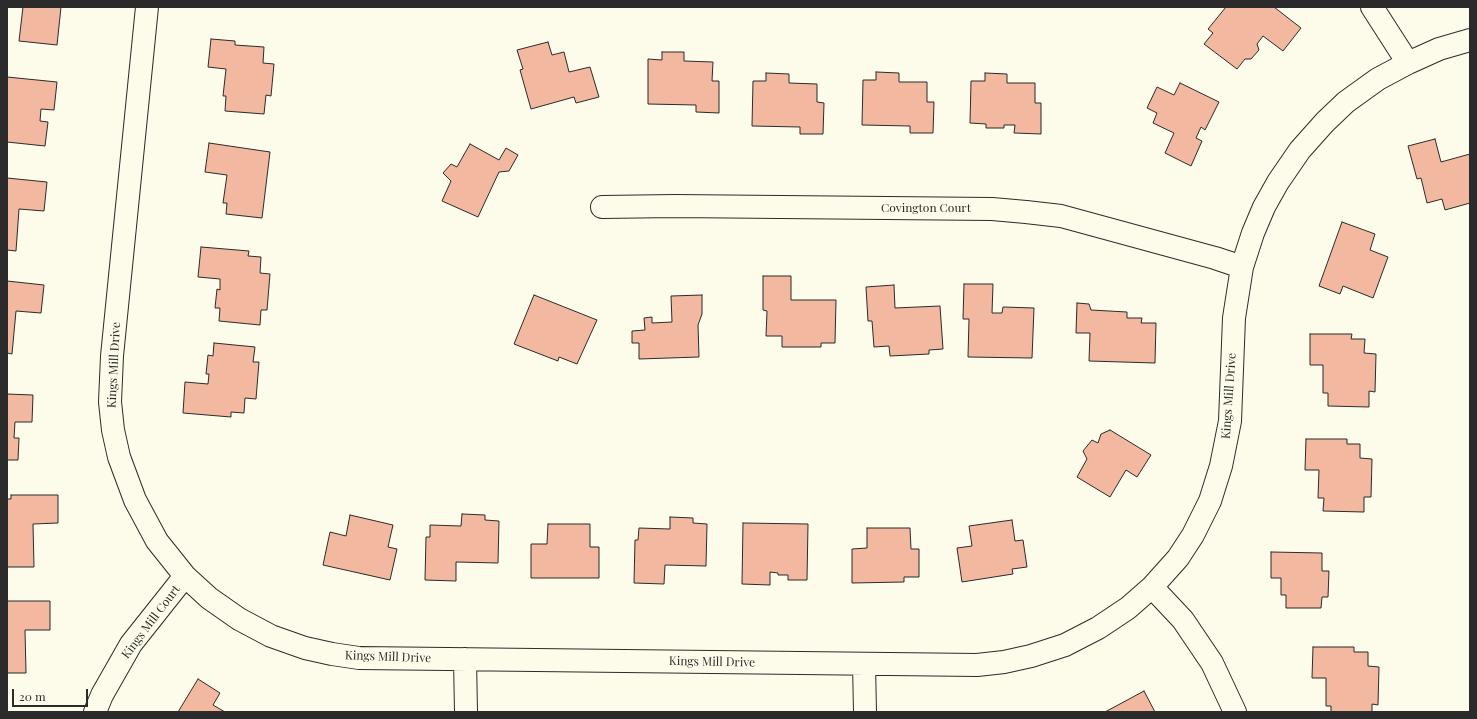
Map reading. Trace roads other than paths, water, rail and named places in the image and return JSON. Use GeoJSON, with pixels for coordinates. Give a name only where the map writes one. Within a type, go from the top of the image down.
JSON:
{"type":"FeatureCollection","features":[{"type":"Feature","properties":{"kind":"street","name":"Kings Mill Drive"},"geometry":{"type":"LineString","coordinates":[[147,7],[112,356],[110,402],[113,430],[119,457],[134,500],[157,540],[185,576],[209,598],[239,619],[271,636],[305,648],[359,658],[977,665],[1004,662],[1031,656],[1065,645],[1098,628],[1128,608],[1152,587],[1177,559],[1193,535],[1210,502],[1222,466],[1230,421],[1234,318],[1242,267],[1253,233],[1264,207],[1278,182],[1300,150],[1325,122],[1346,102],[1378,79],[1408,63],[1439,49],[1470,40]]}},
{"type":"Feature","properties":{"kind":"street"},"geometry":{"type":"LineString","coordinates":[[1372,7],[1408,63]]}},
{"type":"Feature","properties":{"kind":"street","name":"Covington Court"},"geometry":{"type":"LineString","coordinates":[[602,207],[675,206],[992,209],[1026,212],[1061,216],[1215,258],[1242,267]]}},
{"type":"Feature","properties":{"kind":"street","name":"Kings Mill Court"},"geometry":{"type":"LineString","coordinates":[[95,712],[102,695],[131,644],[185,576]]}},
{"type":"Feature","properties":{"kind":"street"},"geometry":{"type":"LineString","coordinates":[[1152,587],[1183,620],[1212,663],[1235,712]]}},
{"type":"Feature","properties":{"kind":"street"},"geometry":{"type":"LineString","coordinates":[[465,659],[466,712]]}},
{"type":"Feature","properties":{"kind":"street"},"geometry":{"type":"LineString","coordinates":[[864,664],[865,712]]}}]}
